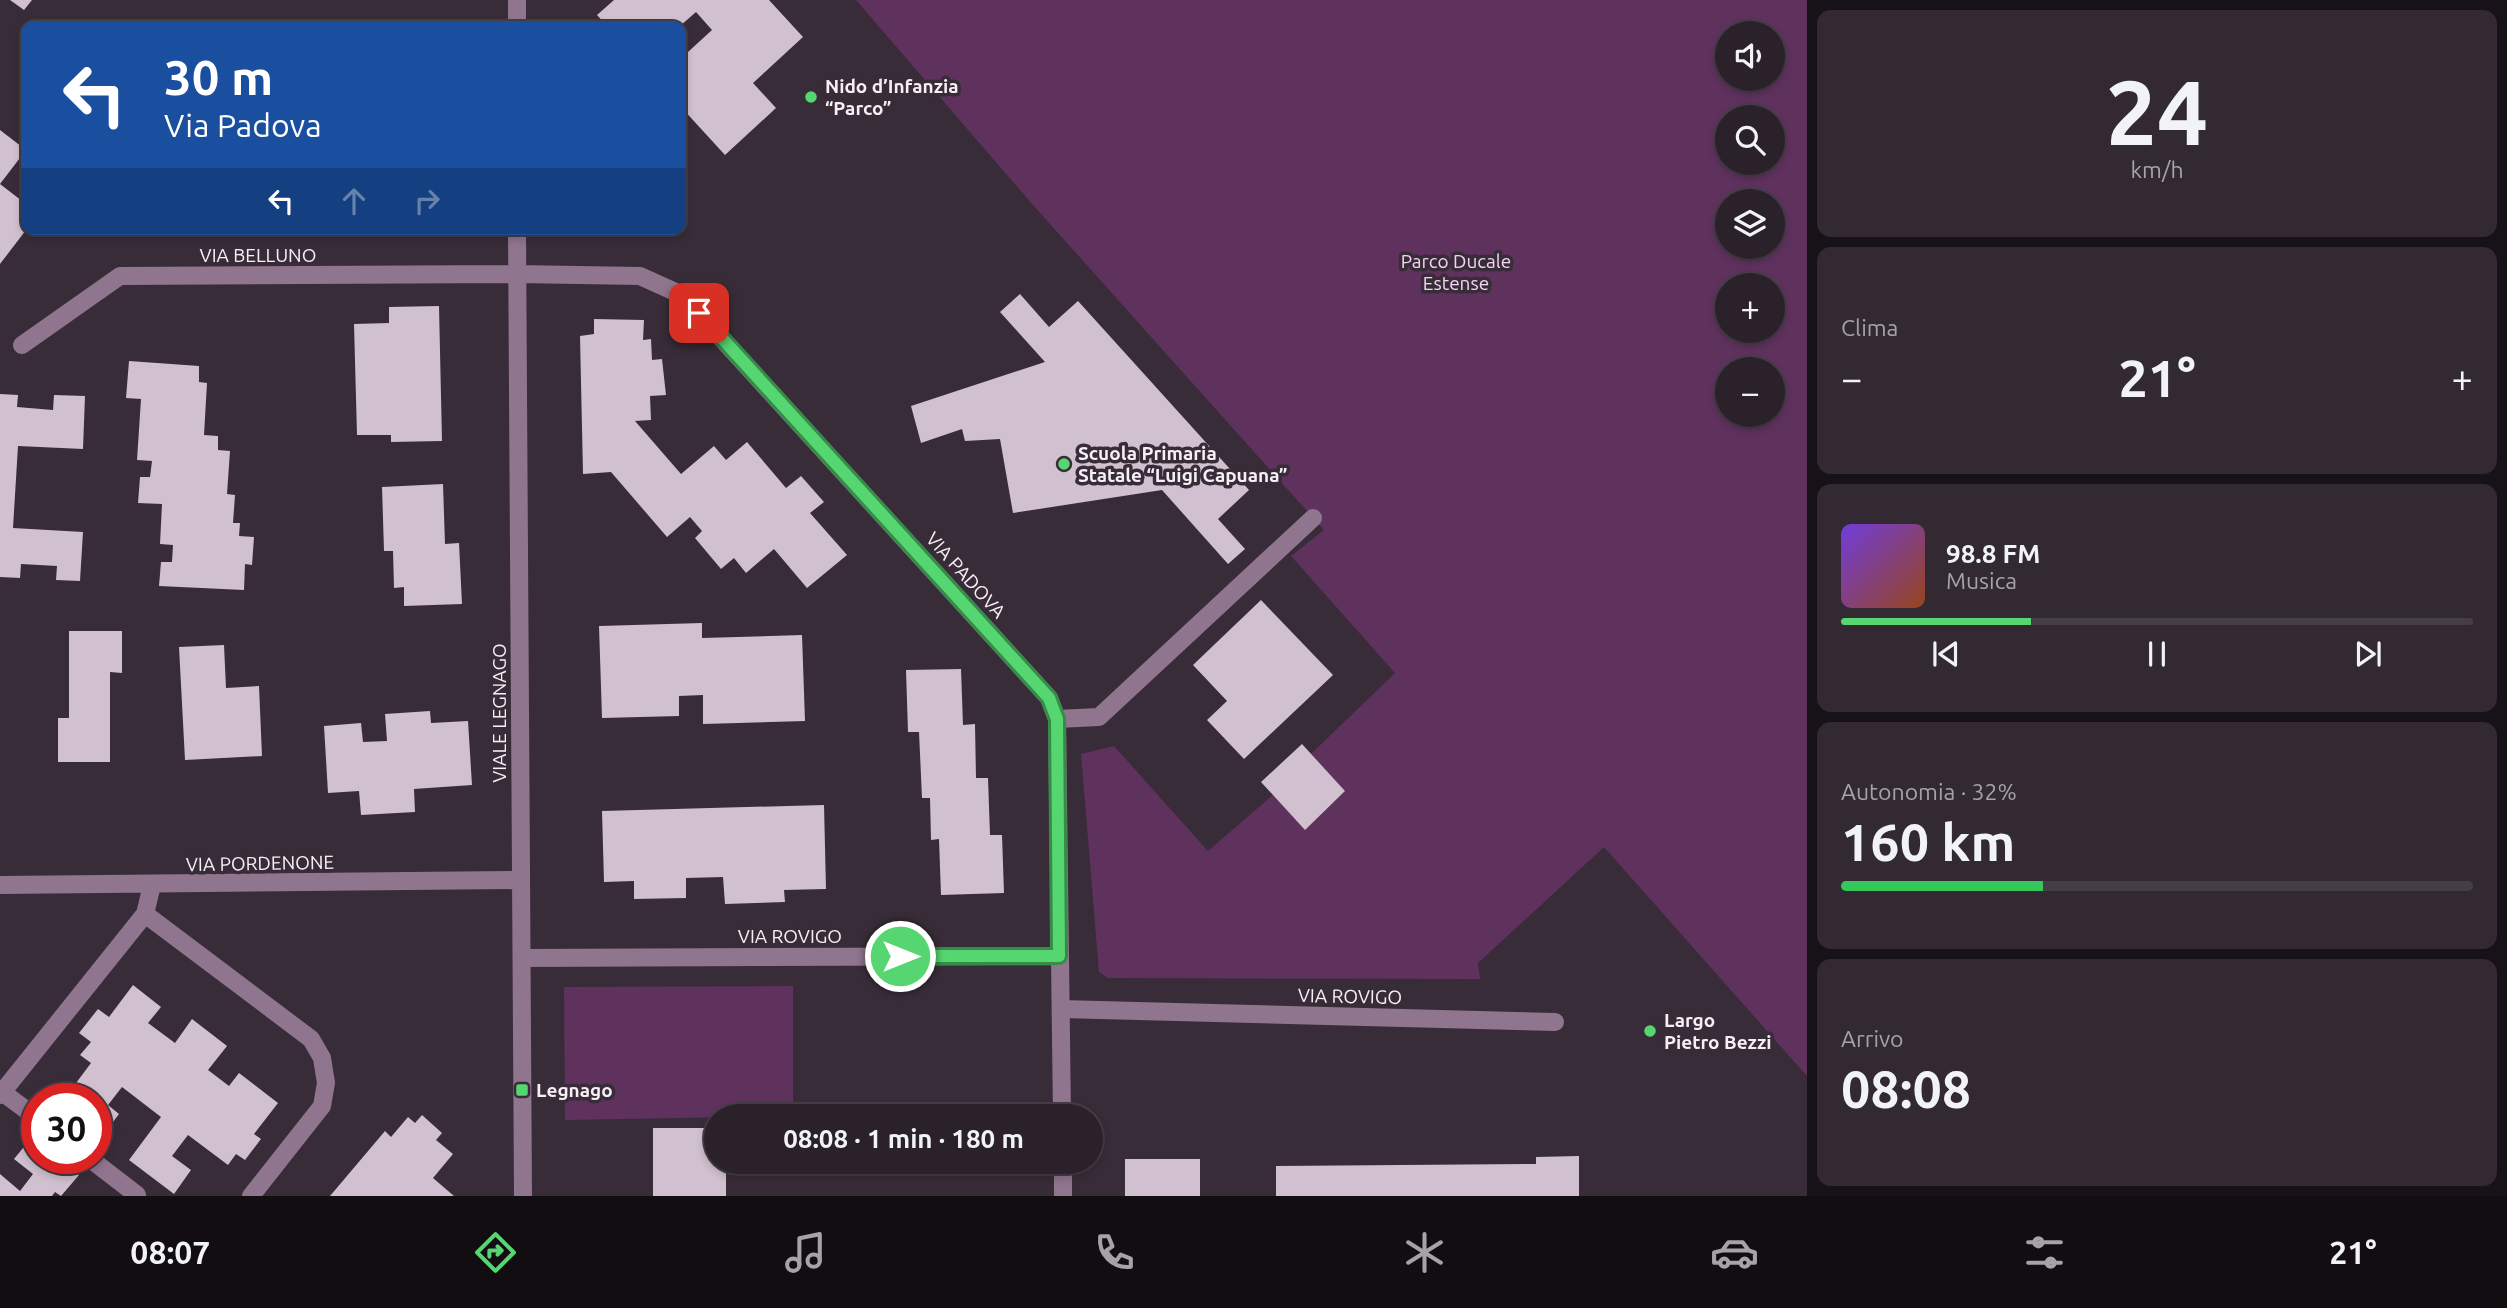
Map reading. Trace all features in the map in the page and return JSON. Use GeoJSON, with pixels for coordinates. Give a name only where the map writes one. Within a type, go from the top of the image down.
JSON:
{"type":"FeatureCollection","features":[{"type":"Feature","properties":{"kind":"street"},"geometry":{"type":"LineString","coordinates":[[517,0],[517,21]]}},
{"type":"Feature","properties":{"kind":"street","name":"VIALE LEGNAGO"},"geometry":{"type":"LineString","coordinates":[[517,235],[523,1196]]}},
{"type":"Feature","properties":{"kind":"street","name":"VIA BELLUNO"},"geometry":{"type":"LineString","coordinates":[[22,345],[120,276],[517,274]]}},
{"type":"Feature","properties":{"kind":"street","name":"VIA PADOVA"},"geometry":{"type":"LineString","coordinates":[[517,274],[640,276],[682,295],[1049,698],[1057,719],[1062,1104]]}},
{"type":"Feature","properties":{"kind":"street"},"geometry":{"type":"LineString","coordinates":[[1057,719],[1098,717],[1313,518]]}},
{"type":"Feature","properties":{"kind":"street","name":"VIA PORDENONE"},"geometry":{"type":"LineString","coordinates":[[0,885],[522,880]]}},
{"type":"Feature","properties":{"kind":"street"},"geometry":{"type":"LineString","coordinates":[[21,1107],[1,1094],[145,914],[152,885]]}},
{"type":"Feature","properties":{"kind":"street"},"geometry":{"type":"LineString","coordinates":[[145,914],[312,1039],[322,1058],[326,1083],[321,1106],[251,1196]]}},
{"type":"Feature","properties":{"kind":"street","name":"VIA ROVIGO"},"geometry":{"type":"LineString","coordinates":[[522,958],[1059,956]]}},
{"type":"Feature","properties":{"kind":"street","name":"VIA ROVIGO"},"geometry":{"type":"LineString","coordinates":[[1061,1009],[1555,1022]]}},
{"type":"Feature","properties":{"kind":"street"},"geometry":{"type":"LineString","coordinates":[[110,1174],[137,1195]]}},
{"type":"Feature","properties":{"kind":"street"},"geometry":{"type":"LineString","coordinates":[[1063,1174],[1063,1196]]}},
{"type":"Feature","properties":{"kind":"green space","name":"Parco Ducale Estense"},"geometry":{"type":"Polygon","coordinates":[[[856,0],[1807,0],[1807,1076],[1604,847],[1478,963],[1480,979],[1108,978],[1099,972],[1081,754],[1114,746],[1208,851],[1273,795],[1305,829],[1345,791],[1311,754],[1395,673],[1291,556],[1324,530],[1033,205],[856,0]]]}},
{"type":"Feature","properties":{"kind":"green space"},"geometry":{"type":"Polygon","coordinates":[[[793,986],[793,1104],[704,1104],[704,1118],[565,1120],[564,987],[793,986]]]}},
{"type":"Feature","properties":{"kind":"building"},"geometry":{"type":"Polygon","coordinates":[[[10,0],[32,0],[24,10],[10,0]]]}},
{"type":"Feature","properties":{"kind":"building"},"geometry":{"type":"Polygon","coordinates":[[[614,0],[769,0],[803,37],[753,83],[776,108],[725,155],[686,112],[686,50],[688,52],[712,30],[696,12],[686,21],[602,21],[597,15],[614,0]]]}},
{"type":"Feature","properties":{"kind":"building"},"geometry":{"type":"Polygon","coordinates":[[[0,130],[21,146],[21,157],[0,184],[0,130]]]}},
{"type":"Feature","properties":{"kind":"building"},"geometry":{"type":"Polygon","coordinates":[[[0,184],[21,200],[22,235],[0,264],[0,184]]]}},
{"type":"Feature","properties":{"kind":"building"},"geometry":{"type":"Polygon","coordinates":[[[1020,294],[1049,327],[1078,301],[1249,490],[1218,519],[1245,549],[1228,564],[1162,490],[1013,513],[1000,439],[965,441],[962,429],[921,443],[911,406],[1045,362],[1000,312],[1020,294]]]}},
{"type":"Feature","properties":{"kind":"building"},"geometry":{"type":"Polygon","coordinates":[[[439,306],[442,441],[391,442],[391,435],[357,435],[354,324],[389,323],[389,307],[439,306]]]}},
{"type":"Feature","properties":{"kind":"building"},"geometry":{"type":"Polygon","coordinates":[[[594,319],[644,320],[643,340],[651,339],[652,360],[662,359],[666,395],[650,396],[651,420],[635,421],[681,474],[714,446],[726,460],[747,442],[786,488],[801,476],[824,502],[810,513],[847,555],[807,588],[774,549],[746,573],[734,558],[721,569],[695,538],[702,531],[690,517],[667,537],[611,472],[583,474],[580,336],[594,334],[594,319]]]}},
{"type":"Feature","properties":{"kind":"building"},"geometry":{"type":"Polygon","coordinates":[[[129,361],[199,366],[199,382],[207,383],[204,435],[218,436],[218,450],[230,451],[227,494],[235,495],[233,523],[240,523],[239,536],[254,537],[252,565],[245,564],[244,590],[159,586],[161,562],[172,562],[173,545],[160,544],[162,504],[138,503],[140,477],[150,477],[152,461],[137,460],[141,399],[126,398],[129,361]]]}},
{"type":"Feature","properties":{"kind":"building"},"geometry":{"type":"Polygon","coordinates":[[[0,394],[18,395],[17,407],[53,410],[54,395],[85,396],[83,449],[18,446],[13,528],[83,532],[80,581],[56,580],[57,566],[21,564],[20,578],[0,577],[0,394]]]}},
{"type":"Feature","properties":{"kind":"building"},"geometry":{"type":"Polygon","coordinates":[[[443,484],[445,544],[459,543],[462,604],[404,606],[404,587],[394,588],[393,551],[384,551],[382,487],[443,484]]]}},
{"type":"Feature","properties":{"kind":"building"},"geometry":{"type":"Polygon","coordinates":[[[1261,600],[1333,675],[1244,759],[1207,720],[1227,701],[1193,665],[1261,600]]]}},
{"type":"Feature","properties":{"kind":"building"},"geometry":{"type":"Polygon","coordinates":[[[702,623],[702,638],[802,635],[805,721],[703,724],[703,695],[679,696],[679,716],[602,718],[599,626],[702,623]]]}},
{"type":"Feature","properties":{"kind":"building"},"geometry":{"type":"Polygon","coordinates":[[[69,631],[122,631],[122,673],[110,672],[110,762],[58,762],[58,718],[69,718],[69,631]]]}},
{"type":"Feature","properties":{"kind":"building"},"geometry":{"type":"Polygon","coordinates":[[[224,645],[226,688],[259,686],[262,756],[185,760],[179,647],[224,645]]]}},
{"type":"Feature","properties":{"kind":"building"},"geometry":{"type":"Polygon","coordinates":[[[961,669],[963,725],[975,724],[976,778],[988,778],[990,835],[1002,835],[1004,893],[941,895],[939,839],[931,840],[930,798],[922,798],[919,732],[908,732],[906,670],[961,669]]]}},
{"type":"Feature","properties":{"kind":"building"},"geometry":{"type":"Polygon","coordinates":[[[430,711],[431,723],[468,721],[472,785],[414,789],[415,812],[361,815],[359,791],[328,793],[324,726],[361,723],[363,742],[387,741],[385,714],[430,711]]]}},
{"type":"Feature","properties":{"kind":"building"},"geometry":{"type":"Polygon","coordinates":[[[1302,744],[1345,791],[1305,830],[1261,782],[1302,744]]]}},
{"type":"Feature","properties":{"kind":"building"},"geometry":{"type":"Polygon","coordinates":[[[824,805],[826,889],[784,890],[785,902],[725,904],[723,877],[686,878],[686,898],[634,899],[634,881],[604,882],[602,811],[824,805]]]}},
{"type":"Feature","properties":{"kind":"building"},"geometry":{"type":"Polygon","coordinates":[[[133,985],[161,1007],[148,1023],[175,1043],[192,1019],[227,1046],[208,1070],[229,1086],[239,1073],[278,1103],[254,1134],[261,1139],[245,1160],[236,1154],[228,1165],[188,1135],[172,1156],[191,1170],[174,1194],[129,1160],[161,1117],[122,1087],[112,1100],[112,1083],[76,1083],[91,1063],[80,1055],[91,1042],[79,1033],[98,1009],[109,1017],[133,985]]]}},
{"type":"Feature","properties":{"kind":"building"},"geometry":{"type":"Polygon","coordinates":[[[112,1108],[119,1114],[112,1123],[112,1108]]]}},
{"type":"Feature","properties":{"kind":"building"},"geometry":{"type":"Polygon","coordinates":[[[422,1115],[442,1133],[436,1140],[453,1154],[433,1178],[454,1196],[330,1196],[385,1131],[391,1137],[408,1117],[415,1123],[422,1115]]]}},
{"type":"Feature","properties":{"kind":"building"},"geometry":{"type":"Polygon","coordinates":[[[653,1128],[704,1128],[704,1174],[726,1174],[726,1196],[653,1196],[653,1128]]]}},
{"type":"Feature","properties":{"kind":"building"},"geometry":{"type":"Polygon","coordinates":[[[21,1150],[21,1165],[14,1159],[21,1150]]]}},
{"type":"Feature","properties":{"kind":"building"},"geometry":{"type":"Polygon","coordinates":[[[1579,1156],[1579,1196],[1276,1196],[1276,1166],[1536,1164],[1536,1157],[1579,1156]]]}},
{"type":"Feature","properties":{"kind":"building"},"geometry":{"type":"Polygon","coordinates":[[[1125,1159],[1200,1159],[1200,1196],[1125,1196],[1125,1159]]]}},
{"type":"Feature","properties":{"kind":"building"},"geometry":{"type":"Polygon","coordinates":[[[0,1174],[20,1191],[33,1174],[79,1175],[61,1196],[55,1192],[52,1196],[0,1196],[0,1174]]]}},
{"type":"Feature","properties":{"kind":"place","name":"Nido d’Infanzia “Parco”"},"geometry":{"type":"Point","coordinates":[811,97]}},
{"type":"Feature","properties":{"kind":"place","name":"Scuola Primaria Statale “Luigi Capuana”"},"geometry":{"type":"Point","coordinates":[1064,464]}},
{"type":"Feature","properties":{"kind":"place","name":"Largo Pietro Bezzi"},"geometry":{"type":"Point","coordinates":[1650,1031]}},
{"type":"Feature","properties":{"kind":"place","name":"Legnago"},"geometry":{"type":"Point","coordinates":[522,1090]}},
{"type":"Feature","properties":{"kind":"route"},"geometry":{"type":"LineString","coordinates":[[699,313],[1049,698],[1057,719],[1059,956],[900,956]]}}]}
